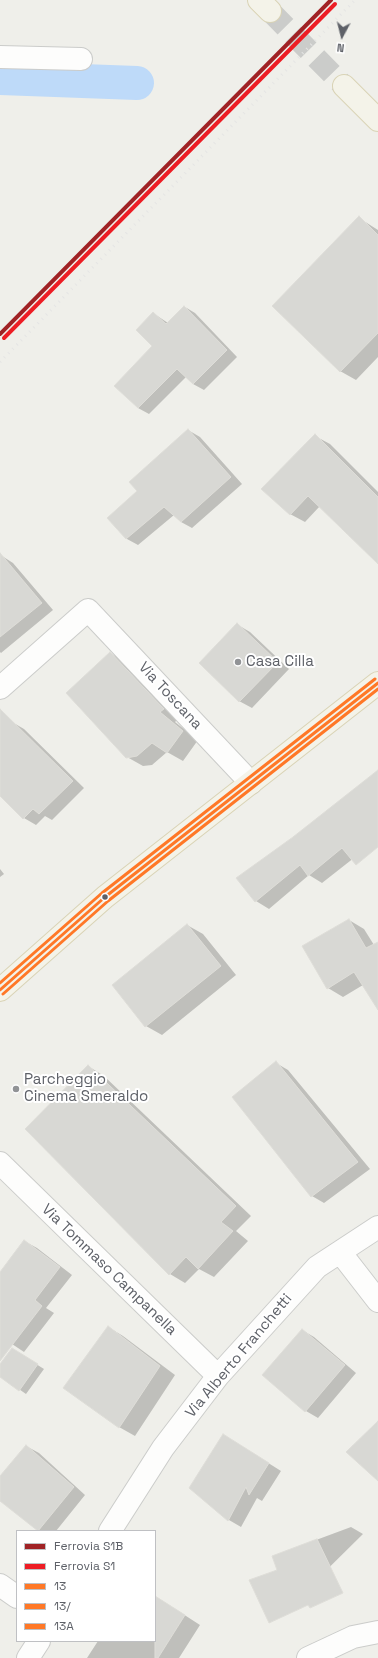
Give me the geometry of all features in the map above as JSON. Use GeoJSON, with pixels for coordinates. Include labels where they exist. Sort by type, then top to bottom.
{"type":"FeatureCollection","features":[{"type":"Feature","properties":{"kind":"main road"},"geometry":{"type":"LineString","coordinates":[[344,86],[378,120]]}},
{"type":"Feature","properties":{"kind":"main road"},"geometry":{"type":"LineString","coordinates":[[0,990],[105,896],[378,683]]}},
{"type":"Feature","properties":{"kind":"street"},"geometry":{"type":"LineString","coordinates":[[0,57],[81,59]]}},
{"type":"Feature","properties":{"kind":"street","name":"Via Toscana"},"geometry":{"type":"LineString","coordinates":[[0,688],[88,610],[251,783]]}},
{"type":"Feature","properties":{"kind":"street","name":"Via Tommaso Campanella"},"geometry":{"type":"LineString","coordinates":[[0,1163],[218,1376]]}},
{"type":"Feature","properties":{"kind":"street","name":"Via Alberto Franchetti"},"geometry":{"type":"LineString","coordinates":[[111,1530],[163,1448],[218,1376],[317,1267],[378,1227]]}},
{"type":"Feature","properties":{"kind":"street"},"geometry":{"type":"LineString","coordinates":[[340,1252],[378,1301]]}},
{"type":"Feature","properties":{"kind":"street"},"geometry":{"type":"LineString","coordinates":[[0,1585],[16,1596]]}},
{"type":"Feature","properties":{"kind":"street"},"geometry":{"type":"LineString","coordinates":[[308,1658],[353,1637],[378,1632]]}},
{"type":"Feature","properties":{"kind":"street"},"geometry":{"type":"LineString","coordinates":[[28,1658],[38,1642]]}},
{"type":"Feature","properties":{"kind":"building"},"geometry":{"type":"Polygon","coordinates":[[[359,216],[378,235],[378,333],[340,372],[272,306],[359,216]]]}},
{"type":"Feature","properties":{"kind":"building"},"geometry":{"type":"Polygon","coordinates":[[[184,306],[227,350],[193,384],[177,369],[138,408],[114,386],[152,346],[136,330],[153,312],[166,324],[184,306]]]}},
{"type":"Feature","properties":{"kind":"building"},"geometry":{"type":"Polygon","coordinates":[[[188,429],[231,477],[181,522],[164,507],[126,539],[107,518],[137,491],[129,482],[188,429]]]}},
{"type":"Feature","properties":{"kind":"building"},"geometry":{"type":"Polygon","coordinates":[[[315,434],[378,497],[378,564],[308,496],[290,515],[261,489],[315,434]]]}},
{"type":"Feature","properties":{"kind":"building"},"geometry":{"type":"Polygon","coordinates":[[[0,553],[42,603],[0,637],[0,553]]]}},
{"type":"Feature","properties":{"kind":"building","name":"Casa Cilla"},"geometry":{"type":"Polygon","coordinates":[[[237,623],[278,662],[239,702],[199,663],[237,623]]]}},
{"type":"Feature","properties":{"kind":"building"},"geometry":{"type":"Polygon","coordinates":[[[110,652],[164,709],[160,712],[183,731],[167,753],[152,743],[137,756],[126,758],[66,693],[110,652]]]}},
{"type":"Feature","properties":{"kind":"building"},"geometry":{"type":"Polygon","coordinates":[[[0,709],[73,781],[39,814],[33,809],[23,819],[0,796],[0,709]]]}},
{"type":"Feature","properties":{"kind":"building"},"geometry":{"type":"Polygon","coordinates":[[[378,770],[378,847],[356,865],[342,848],[308,876],[300,865],[255,902],[236,878],[293,837],[378,770]]]}},
{"type":"Feature","properties":{"kind":"building"},"geometry":{"type":"Polygon","coordinates":[[[349,919],[366,948],[378,942],[378,1010],[354,972],[327,989],[302,946],[349,919]]]}},
{"type":"Feature","properties":{"kind":"building"},"geometry":{"type":"Polygon","coordinates":[[[187,924],[221,966],[145,1027],[112,985],[187,924]]]}},
{"type":"Feature","properties":{"kind":"building"},"geometry":{"type":"Polygon","coordinates":[[[276,1061],[358,1162],[311,1197],[232,1097],[276,1061]]]}},
{"type":"Feature","properties":{"kind":"building"},"geometry":{"type":"Polygon","coordinates":[[[88,1065],[236,1206],[221,1222],[233,1231],[198,1269],[186,1257],[169,1275],[25,1129],[88,1065]]]}},
{"type":"Feature","properties":{"kind":"building"},"geometry":{"type":"Polygon","coordinates":[[[24,1240],[60,1267],[35,1300],[42,1306],[0,1361],[0,1272],[24,1240]]]}},
{"type":"Feature","properties":{"kind":"building"},"geometry":{"type":"Polygon","coordinates":[[[108,1326],[160,1366],[119,1428],[63,1388],[108,1326]]]}},
{"type":"Feature","properties":{"kind":"building"},"geometry":{"type":"Polygon","coordinates":[[[302,1329],[345,1365],[305,1412],[262,1375],[302,1329]]]}},
{"type":"Feature","properties":{"kind":"building"},"geometry":{"type":"Polygon","coordinates":[[[12,1348],[38,1364],[19,1391],[0,1377],[0,1364],[12,1348]]]}},
{"type":"Feature","properties":{"kind":"building"},"geometry":{"type":"Polygon","coordinates":[[[378,1421],[378,1481],[346,1452],[378,1421]]]}},
{"type":"Feature","properties":{"kind":"building"},"geometry":{"type":"Polygon","coordinates":[[[223,1434],[269,1463],[249,1495],[246,1487],[228,1521],[189,1488],[223,1434]]]}},
{"type":"Feature","properties":{"kind":"building"},"geometry":{"type":"Polygon","coordinates":[[[26,1445],[74,1487],[39,1530],[37,1530],[0,1501],[0,1476],[26,1445]]]}},
{"type":"Feature","properties":{"kind":"building"},"geometry":{"type":"Polygon","coordinates":[[[317,1539],[343,1593],[310,1608],[308,1605],[269,1623],[249,1580],[277,1570],[272,1556],[317,1539]]]}},
{"type":"Feature","properties":{"kind":"building"},"geometry":{"type":"Polygon","coordinates":[[[156,1597],[185,1615],[158,1658],[155,1658],[156,1597]]]}},
{"type":"Feature","properties":{"kind":"waterway"},"geometry":{"type":"LineString","coordinates":[[0,78],[137,83]]}},
{"type":"Feature","properties":{"kind":"tunnel"},"geometry":{"type":"LineString","coordinates":[[270,11],[344,86]]}},
{"type":"Feature","properties":{"kind":"railway"},"geometry":{"type":"LineString","coordinates":[[0,362],[355,0]]}},
{"type":"Feature","properties":{"kind":"rail line","name":"S1B"},"geometry":{"type":"LineString","coordinates":[[0,334],[331,0]]}},
{"type":"Feature","properties":{"kind":"rail line","name":"S1"},"geometry":{"type":"LineString","coordinates":[[4,338],[335,4]]}},
{"type":"Feature","properties":{"kind":"transit line","name":"13A"},"geometry":{"type":"LineString","coordinates":[[0,983],[102,893],[375,679]]}},
{"type":"Feature","properties":{"kind":"transit line","name":"13"},"geometry":{"type":"LineString","coordinates":[[0,990],[105,897],[378,683]]}},
{"type":"Feature","properties":{"kind":"transit line","name":"13/"},"geometry":{"type":"LineString","coordinates":[[3,994],[108,901],[378,689]]}},
{"type":"Feature","properties":{"kind":"place","name":"Casa Cilla"},"geometry":{"type":"Point","coordinates":[238,662]}},
{"type":"Feature","properties":{"kind":"place","name":"Parcheggio Cinema Smeraldo"},"geometry":{"type":"Point","coordinates":[16,1089]}}]}
